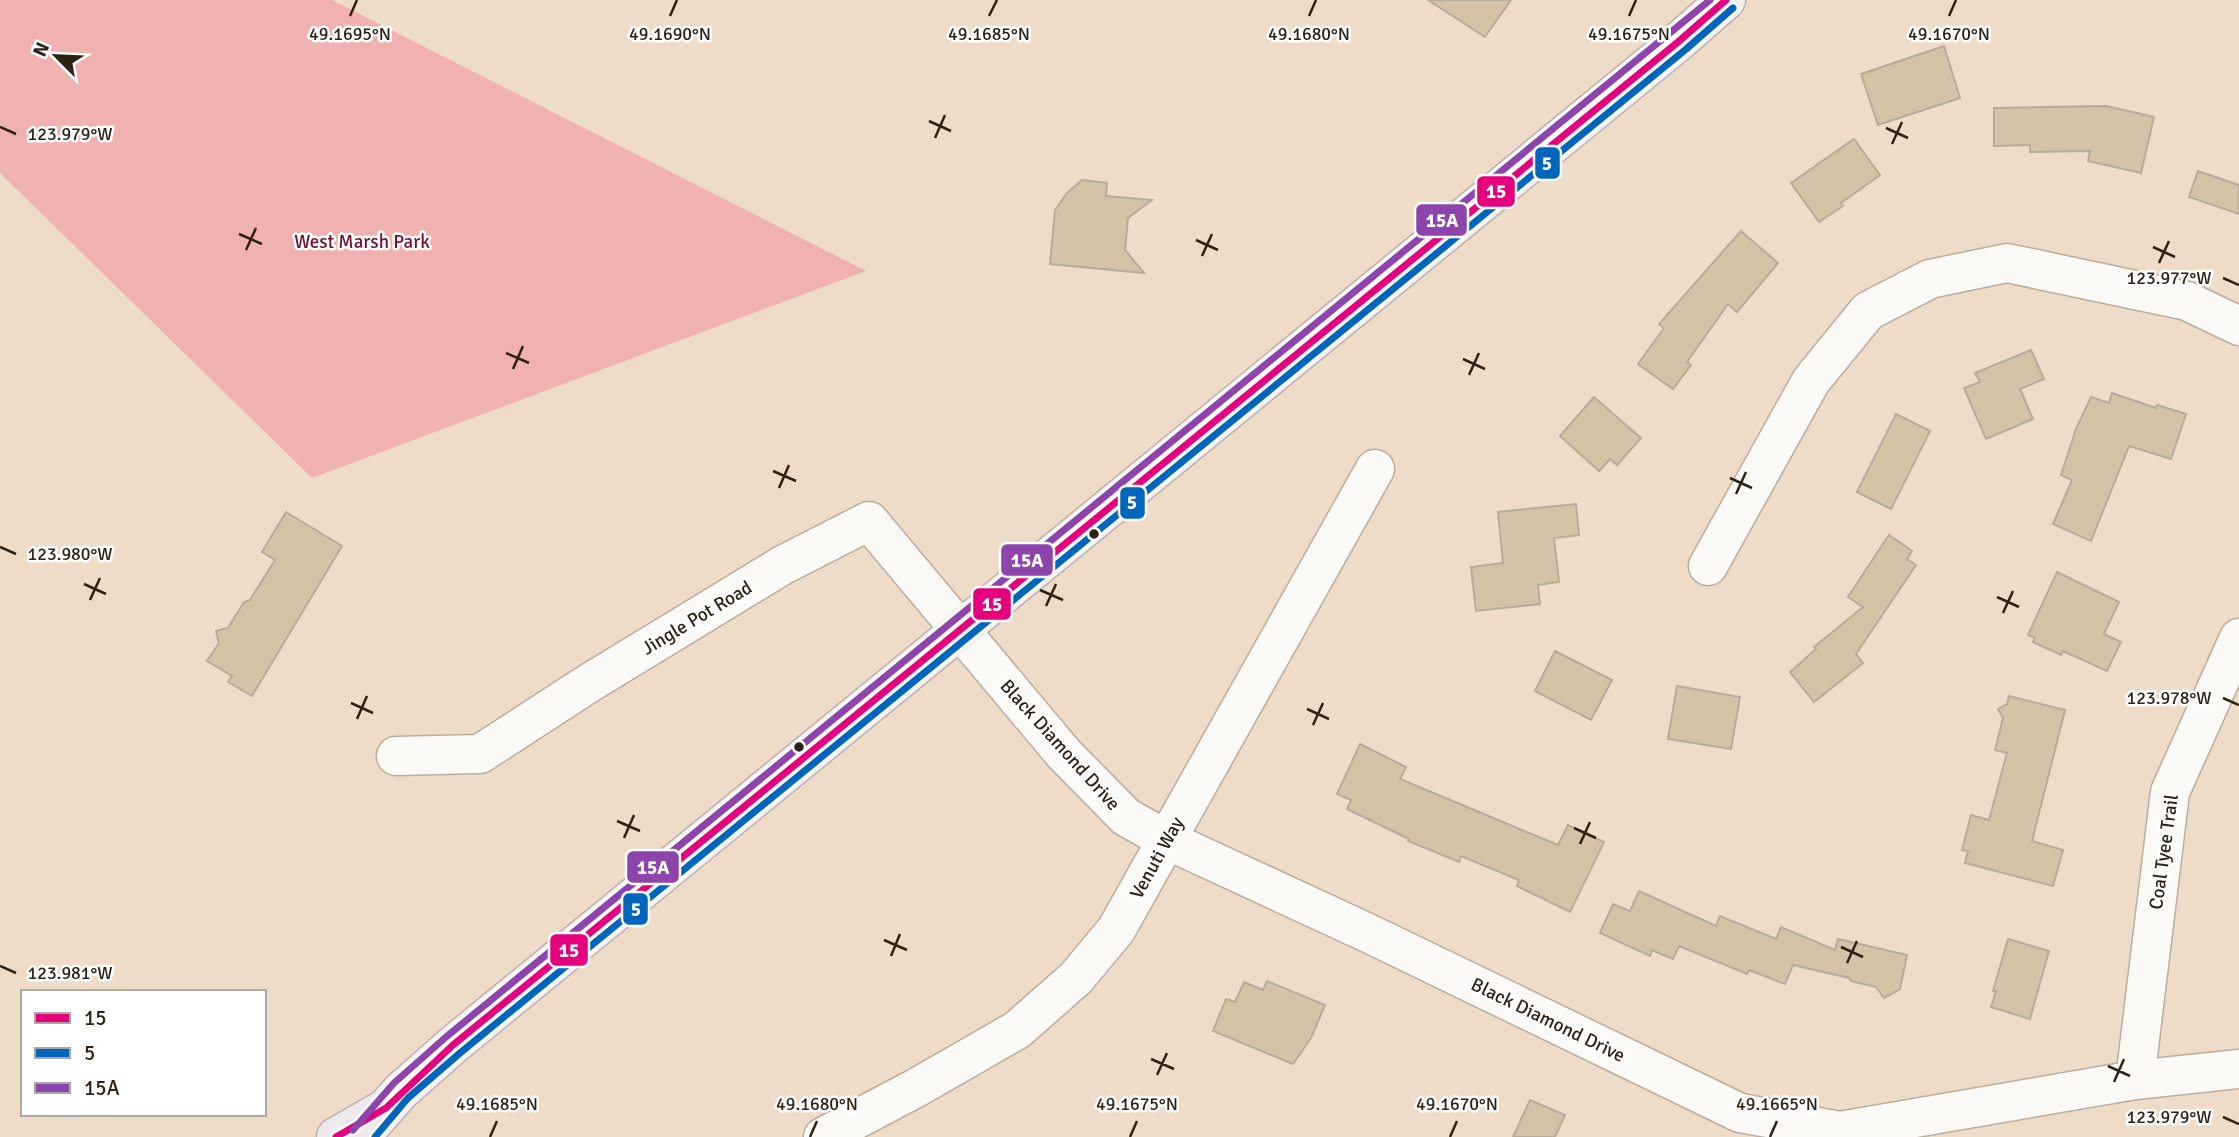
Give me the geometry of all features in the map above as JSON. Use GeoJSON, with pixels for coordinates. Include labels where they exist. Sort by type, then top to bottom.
{"type":"FeatureCollection","features":[{"type":"Feature","properties":{"kind":"highway"},"geometry":{"type":"LineString","coordinates":[[336,1137],[380,1122]]}},
{"type":"Feature","properties":{"kind":"main road"},"geometry":{"type":"LineString","coordinates":[[361,1137],[380,1122],[453,1045],[1726,0]]}},
{"type":"Feature","properties":{"kind":"street"},"geometry":{"type":"LineString","coordinates":[[1708,566],[1811,381],[1868,311],[1930,279],[2007,263],[2187,302],[2239,327]]}},
{"type":"Feature","properties":{"kind":"street","name":"Venuti Way"},"geometry":{"type":"LineString","coordinates":[[823,1137],[1017,1030],[1076,978],[1116,930],[1375,469]]}},
{"type":"Feature","properties":{"kind":"street","name":"Jingle Pot Road"},"geometry":{"type":"LineString","coordinates":[[396,756],[480,754],[586,685],[783,565],[869,521],[960,631]]}},
{"type":"Feature","properties":{"kind":"street","name":"Black Diamond Drive"},"geometry":{"type":"LineString","coordinates":[[960,631],[1064,754],[1126,817],[1167,840],[1370,934],[1740,1113],[1840,1131],[2135,1080],[2239,1069]]}},
{"type":"Feature","properties":{"kind":"street","name":"Coal Tyee Trail"},"geometry":{"type":"LineString","coordinates":[[2135,1080],[2170,792],[2239,638]]}},
{"type":"Feature","properties":{"kind":"green space","name":"West Marsh Park"},"geometry":{"type":"Polygon","coordinates":[[[0,0],[332,0],[866,271],[312,478],[0,173],[0,0]]]}},
{"type":"Feature","properties":{"kind":"building"},"geometry":{"type":"Polygon","coordinates":[[[1428,0],[1511,0],[1485,37],[1428,0]]]}},
{"type":"Feature","properties":{"kind":"building"},"geometry":{"type":"Polygon","coordinates":[[[1944,46],[1960,98],[1878,125],[1861,74],[1944,46]]]}},
{"type":"Feature","properties":{"kind":"building"},"geometry":{"type":"Polygon","coordinates":[[[2106,106],[2154,117],[2141,173],[2088,161],[2090,151],[2030,152],[2030,145],[1994,146],[1994,108],[2106,106]]]}},
{"type":"Feature","properties":{"kind":"building"},"geometry":{"type":"Polygon","coordinates":[[[1854,139],[1880,175],[1819,222],[1791,183],[1854,139]]]}},
{"type":"Feature","properties":{"kind":"building"},"geometry":{"type":"Polygon","coordinates":[[[2198,171],[2239,185],[2239,214],[2189,197],[2198,171]]]}},
{"type":"Feature","properties":{"kind":"building"},"geometry":{"type":"Polygon","coordinates":[[[1082,180],[1107,183],[1106,196],[1152,200],[1128,218],[1125,250],[1144,273],[1050,264],[1055,210],[1067,193],[1082,180]]]}},
{"type":"Feature","properties":{"kind":"building"},"geometry":{"type":"Polygon","coordinates":[[[1741,231],[1778,263],[1737,312],[1728,304],[1687,362],[1691,365],[1673,389],[1638,364],[1664,328],[1659,324],[1741,231]]]}},
{"type":"Feature","properties":{"kind":"building"},"geometry":{"type":"Polygon","coordinates":[[[2031,350],[2044,379],[2020,389],[2033,419],[1986,439],[1964,388],[1980,382],[1975,373],[2031,350]]]}},
{"type":"Feature","properties":{"kind":"building"},"geometry":{"type":"Polygon","coordinates":[[[2112,393],[2156,408],[2157,405],[2186,414],[2171,459],[2129,446],[2091,541],[2053,524],[2072,480],[2061,475],[2076,429],[2091,397],[2109,403],[2112,393]]]}},
{"type":"Feature","properties":{"kind":"building"},"geometry":{"type":"Polygon","coordinates":[[[1594,397],[1641,438],[1617,465],[1610,459],[1599,471],[1560,436],[1594,397]]]}},
{"type":"Feature","properties":{"kind":"building"},"geometry":{"type":"Polygon","coordinates":[[[1896,414],[1930,431],[1891,509],[1857,492],[1896,414]]]}},
{"type":"Feature","properties":{"kind":"building"},"geometry":{"type":"Polygon","coordinates":[[[1576,504],[1579,535],[1554,538],[1559,582],[1538,585],[1540,604],[1476,611],[1471,567],[1503,563],[1498,512],[1576,504]]]}},
{"type":"Feature","properties":{"kind":"building"},"geometry":{"type":"Polygon","coordinates":[[[286,512],[342,546],[252,696],[228,682],[232,676],[207,661],[219,643],[216,631],[228,628],[244,602],[250,600],[275,560],[262,552],[286,512]]]}},
{"type":"Feature","properties":{"kind":"building"},"geometry":{"type":"Polygon","coordinates":[[[1889,535],[1912,551],[1907,559],[1916,565],[1856,654],[1863,663],[1814,702],[1790,672],[1816,649],[1814,647],[1863,607],[1848,597],[1889,535]]]}},
{"type":"Feature","properties":{"kind":"building"},"geometry":{"type":"Polygon","coordinates":[[[2057,572],[2119,602],[2104,634],[2121,642],[2107,671],[2063,651],[2061,655],[2033,642],[2035,638],[2028,635],[2057,572]]]}},
{"type":"Feature","properties":{"kind":"building"},"geometry":{"type":"Polygon","coordinates":[[[1555,651],[1612,680],[1591,720],[1535,691],[1555,651]]]}},
{"type":"Feature","properties":{"kind":"building"},"geometry":{"type":"Polygon","coordinates":[[[1677,686],[1740,697],[1731,749],[1668,739],[1677,686]]]}},
{"type":"Feature","properties":{"kind":"building"},"geometry":{"type":"Polygon","coordinates":[[[2009,696],[2065,710],[2032,841],[2063,850],[2053,886],[1965,863],[1968,851],[1962,850],[1971,815],[1989,820],[2007,753],[1995,750],[2003,718],[1998,709],[2007,704],[2009,696]]]}},
{"type":"Feature","properties":{"kind":"building"},"geometry":{"type":"Polygon","coordinates":[[[1360,744],[1406,767],[1400,779],[1558,845],[1568,825],[1604,842],[1570,912],[1517,886],[1519,880],[1461,856],[1459,862],[1408,841],[1409,839],[1347,809],[1351,800],[1337,794],[1360,744]]]}},
{"type":"Feature","properties":{"kind":"building"},"geometry":{"type":"Polygon","coordinates":[[[1639,891],[1716,926],[1720,916],[1776,939],[1781,927],[1835,950],[1838,939],[1907,955],[1900,989],[1884,998],[1876,987],[1793,965],[1785,984],[1749,970],[1747,974],[1679,946],[1673,959],[1652,950],[1650,956],[1600,933],[1613,904],[1630,911],[1639,891]]]}},
{"type":"Feature","properties":{"kind":"building"},"geometry":{"type":"Polygon","coordinates":[[[2008,939],[2049,951],[2030,1019],[1991,1007],[2008,939]]]}},
{"type":"Feature","properties":{"kind":"building"},"geometry":{"type":"Polygon","coordinates":[[[1267,981],[1325,1005],[1311,1038],[1293,1064],[1213,1031],[1226,999],[1235,1002],[1244,982],[1263,990],[1267,981]]]}},
{"type":"Feature","properties":{"kind":"building"},"geometry":{"type":"Polygon","coordinates":[[[1530,1100],[1565,1115],[1555,1137],[1513,1137],[1530,1100]]]}},
{"type":"Feature","properties":{"kind":"transit line","name":"15A"},"geometry":{"type":"LineString","coordinates":[[353,1130],[394,1083],[446,1037],[1710,0]]}},
{"type":"Feature","properties":{"kind":"transit line","name":"15"},"geometry":{"type":"LineString","coordinates":[[336,1137],[386,1108],[453,1045],[1726,0]]}},
{"type":"Feature","properties":{"kind":"transit line","name":"5"},"geometry":{"type":"LineString","coordinates":[[375,1137],[408,1098],[460,1053],[1733,8]]}}]}
